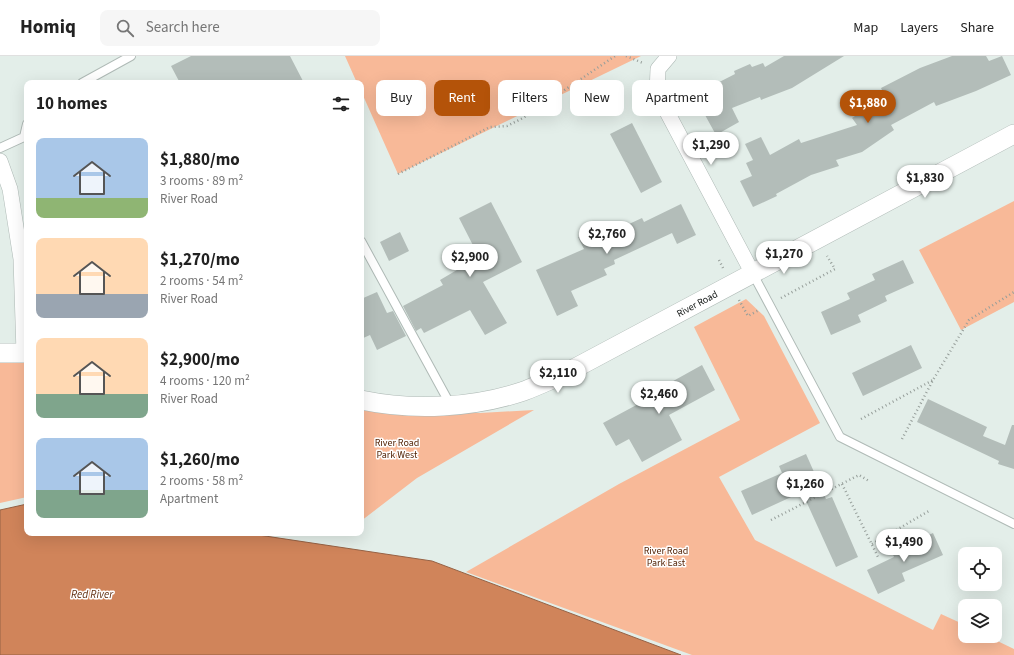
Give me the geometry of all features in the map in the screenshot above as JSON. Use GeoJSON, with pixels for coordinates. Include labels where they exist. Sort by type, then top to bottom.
{"type":"FeatureCollection","features":[{"type":"Feature","properties":{"kind":"street"},"geometry":{"type":"LineString","coordinates":[[669,56],[658,69],[657,93],[753,274]]}},
{"type":"Feature","properties":{"kind":"street","name":"River Road"},"geometry":{"type":"LineString","coordinates":[[364,401],[385,405],[450,404],[479,402],[524,391],[564,374],[1014,134]]}},
{"type":"Feature","properties":{"kind":"street"},"geometry":{"type":"LineString","coordinates":[[0,161],[10,189],[21,259],[24,315]]}},
{"type":"Feature","properties":{"kind":"street"},"geometry":{"type":"LineString","coordinates":[[0,353],[24,353]]}},
{"type":"Feature","properties":{"kind":"lane"},"geometry":{"type":"LineString","coordinates":[[87,80],[131,56]]}},
{"type":"Feature","properties":{"kind":"lane"},"geometry":{"type":"LineString","coordinates":[[0,148],[24,138]]}},
{"type":"Feature","properties":{"kind":"lane"},"geometry":{"type":"LineString","coordinates":[[364,246],[450,404]]}},
{"type":"Feature","properties":{"kind":"lane"},"geometry":{"type":"LineString","coordinates":[[753,274],[840,437],[1014,524]]}},
{"type":"Feature","properties":{"kind":"path"},"geometry":{"type":"LineString","coordinates":[[398,174],[490,127],[507,126],[523,118],[614,56]]}},
{"type":"Feature","properties":{"kind":"path"},"geometry":{"type":"LineString","coordinates":[[739,300],[748,316],[835,270],[827,256]]}},
{"type":"Feature","properties":{"kind":"path"},"geometry":{"type":"LineString","coordinates":[[902,439],[933,380],[969,320],[1014,292]]}},
{"type":"Feature","properties":{"kind":"path"},"geometry":{"type":"LineString","coordinates":[[861,419],[933,380]]}},
{"type":"Feature","properties":{"kind":"path"},"geometry":{"type":"LineString","coordinates":[[771,520],[859,475],[869,481]]}},
{"type":"Feature","properties":{"kind":"path"},"geometry":{"type":"LineString","coordinates":[[842,484],[879,558]]}},
{"type":"Feature","properties":{"kind":"path"},"geometry":{"type":"LineString","coordinates":[[872,544],[929,511]]}},
{"type":"Feature","properties":{"kind":"green space"},"geometry":{"type":"Polygon","coordinates":[[[345,56],[641,56],[592,80],[570,80],[570,90],[562,94],[562,80],[498,80],[498,116],[517,116],[398,174],[364,98],[364,80],[356,80],[345,56]]]}},
{"type":"Feature","properties":{"kind":"green space"},"geometry":{"type":"Polygon","coordinates":[[[1014,201],[1014,302],[961,330],[919,250],[1014,201]]]}},
{"type":"Feature","properties":{"kind":"green space","name":"River Road Park East"},"geometry":{"type":"Polygon","coordinates":[[[746,299],[764,316],[820,423],[719,477],[755,540],[933,630],[941,614],[958,622],[958,643],[1002,643],[1014,649],[1014,655],[692,655],[466,572],[619,484],[740,420],[694,327],[746,299]]]}},
{"type":"Feature","properties":{"kind":"green space"},"geometry":{"type":"Polygon","coordinates":[[[0,361],[24,361],[24,498],[0,503],[0,361]]]}},
{"type":"Feature","properties":{"kind":"green space","name":"River Road Park West"},"geometry":{"type":"Polygon","coordinates":[[[364,410],[380,413],[480,413],[534,410],[417,478],[364,519],[364,410]]]}},
{"type":"Feature","properties":{"kind":"water","name":"Red River"},"geometry":{"type":"Polygon","coordinates":[[[24,505],[24,536],[265,536],[432,561],[681,655],[0,655],[0,510],[24,505]]]}},
{"type":"Feature","properties":{"kind":"building"},"geometry":{"type":"Polygon","coordinates":[[[191,56],[290,56],[302,80],[178,80],[171,66],[191,56]]]}},
{"type":"Feature","properties":{"kind":"building"},"geometry":{"type":"Polygon","coordinates":[[[784,56],[844,56],[792,88],[761,100],[760,97],[732,108],[739,122],[716,135],[706,116],[723,116],[723,80],[735,74],[734,71],[750,64],[752,67],[763,63],[765,67],[784,56]]]}},
{"type":"Feature","properties":{"kind":"building"},"geometry":{"type":"Polygon","coordinates":[[[952,56],[986,56],[989,61],[1002,56],[1011,75],[976,91],[936,106],[934,102],[891,125],[894,130],[862,152],[836,160],[839,166],[811,175],[776,194],[777,196],[753,207],[740,181],[752,176],[746,163],[753,160],[745,144],[761,137],[770,155],[799,139],[801,143],[857,125],[852,118],[885,96],[881,88],[920,68],[952,56]]]}},
{"type":"Feature","properties":{"kind":"building"},"geometry":{"type":"Polygon","coordinates":[[[632,123],[662,182],[641,193],[610,134],[632,123]]]}},
{"type":"Feature","properties":{"kind":"building"},"geometry":{"type":"Polygon","coordinates":[[[491,202],[522,262],[483,282],[507,323],[485,335],[470,310],[424,333],[421,328],[416,331],[403,306],[443,285],[440,280],[479,257],[459,218],[491,202]]]}},
{"type":"Feature","properties":{"kind":"building"},"geometry":{"type":"Polygon","coordinates":[[[681,204],[696,235],[677,244],[672,233],[614,260],[615,264],[604,269],[607,275],[571,291],[578,306],[557,316],[536,270],[584,249],[578,237],[599,228],[603,236],[642,218],[644,222],[681,204]]]}},
{"type":"Feature","properties":{"kind":"building"},"geometry":{"type":"Polygon","coordinates":[[[400,232],[409,251],[389,261],[380,242],[400,232]]]}},
{"type":"Feature","properties":{"kind":"building"},"geometry":{"type":"Polygon","coordinates":[[[903,260],[914,283],[885,296],[887,301],[858,315],[861,322],[831,335],[821,312],[850,299],[847,293],[875,280],[872,274],[903,260]]]}},
{"type":"Feature","properties":{"kind":"building"},"geometry":{"type":"Polygon","coordinates":[[[377,292],[387,313],[393,311],[406,336],[377,350],[370,335],[364,338],[364,298],[377,292]]]}},
{"type":"Feature","properties":{"kind":"building"},"geometry":{"type":"Polygon","coordinates":[[[911,345],[922,368],[863,396],[852,373],[911,345]]]}},
{"type":"Feature","properties":{"kind":"building"},"geometry":{"type":"Polygon","coordinates":[[[702,365],[715,390],[669,415],[682,440],[642,462],[629,439],[616,446],[603,423],[668,388],[666,385],[702,365]]]}},
{"type":"Feature","properties":{"kind":"building"},"geometry":{"type":"Polygon","coordinates":[[[928,399],[987,427],[983,436],[1005,445],[1012,425],[1014,425],[1014,469],[998,464],[999,461],[917,422],[928,399]]]}},
{"type":"Feature","properties":{"kind":"building"},"geometry":{"type":"Polygon","coordinates":[[[806,454],[826,499],[832,497],[858,557],[836,567],[802,492],[752,515],[741,491],[782,473],[779,466],[806,454]]]}},
{"type":"Feature","properties":{"kind":"building"},"geometry":{"type":"Polygon","coordinates":[[[933,533],[943,555],[902,573],[905,581],[878,594],[867,570],[894,557],[892,552],[933,533]]]}}]}
